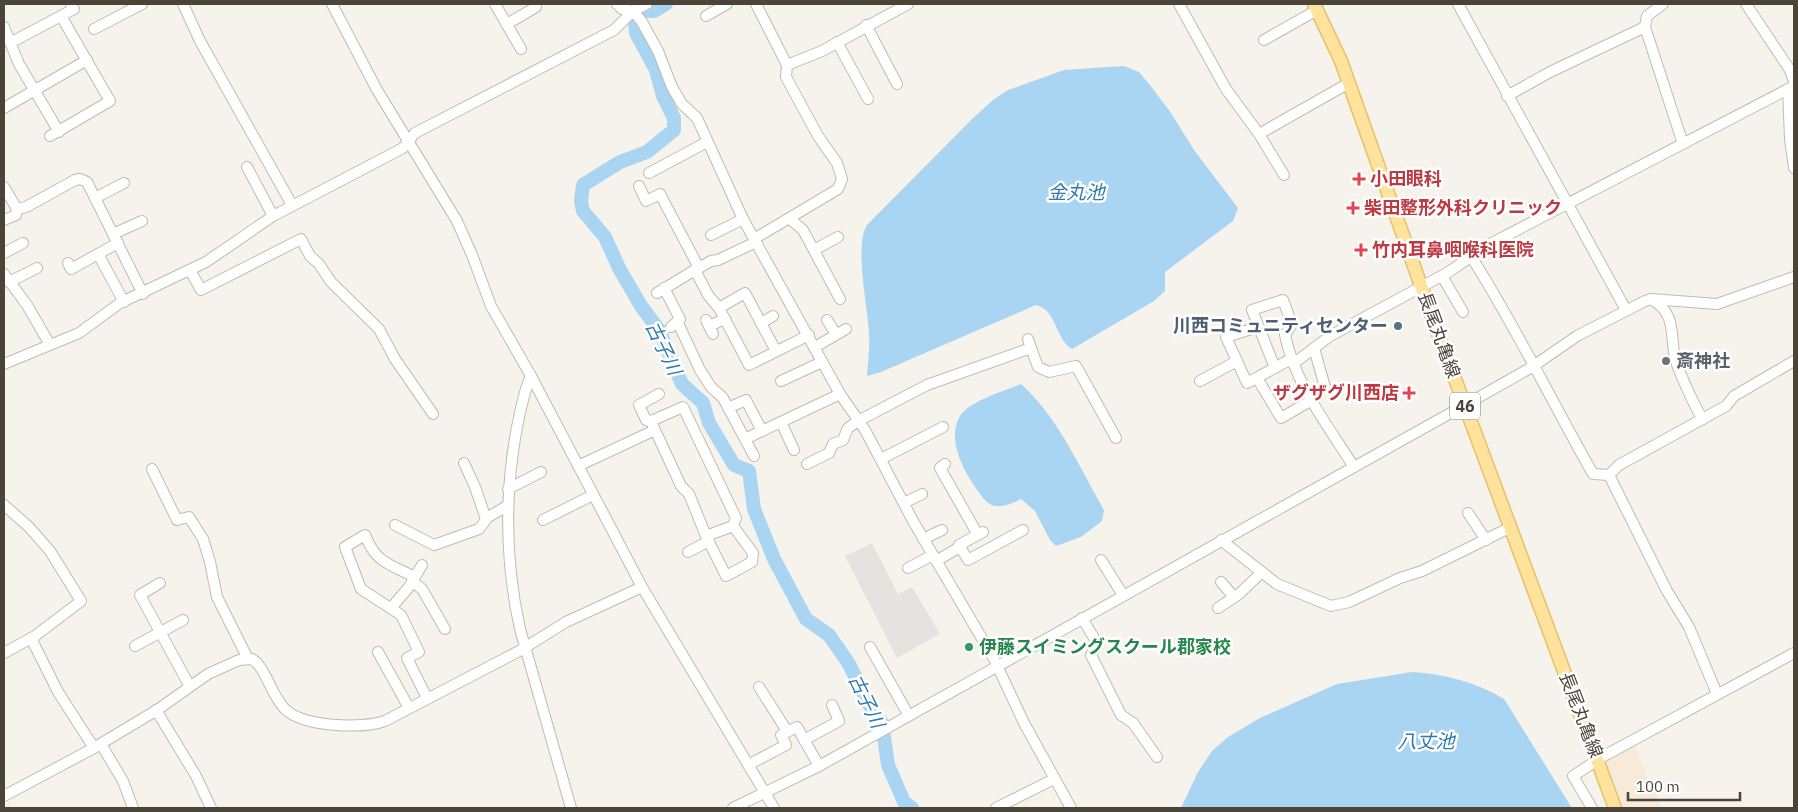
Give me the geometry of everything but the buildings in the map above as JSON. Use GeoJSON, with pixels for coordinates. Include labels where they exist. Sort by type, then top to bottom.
{"type":"FeatureCollection","features":[{"type":"Feature","properties":{"kind":"main road","name":"長尾丸亀線"},"geometry":{"type":"LineString","coordinates":[[1316,7],[1349,83],[1421,288],[1615,808]]}},
{"type":"Feature","properties":{"kind":"street"},"geometry":{"type":"LineString","coordinates":[[10,43],[74,9],[71,4]]}},
{"type":"Feature","properties":{"kind":"street"},"geometry":{"type":"LineString","coordinates":[[94,30],[142,4]]}},
{"type":"Feature","properties":{"kind":"street"},"geometry":{"type":"LineString","coordinates":[[183,4],[205,49],[292,205]]}},
{"type":"Feature","properties":{"kind":"street"},"geometry":{"type":"LineString","coordinates":[[332,4],[377,90],[457,221],[472,254],[490,306],[531,376],[642,587],[774,808]]}},
{"type":"Feature","properties":{"kind":"street"},"geometry":{"type":"LineString","coordinates":[[495,4],[521,49]]}},
{"type":"Feature","properties":{"kind":"street"},"geometry":{"type":"LineString","coordinates":[[617,4],[622,9],[634,12],[642,22],[658,51],[672,87],[682,104],[697,118],[743,219],[840,394],[881,459],[934,558],[996,666],[1071,808]]}},
{"type":"Feature","properties":{"kind":"street"},"geometry":{"type":"LineString","coordinates":[[4,364],[78,333],[124,302],[226,250],[273,216],[292,205],[402,148],[415,133],[614,30],[634,12],[647,4]]}},
{"type":"Feature","properties":{"kind":"street"},"geometry":{"type":"LineString","coordinates":[[706,16],[727,4]]}},
{"type":"Feature","properties":{"kind":"street"},"geometry":{"type":"LineString","coordinates":[[754,456],[728,408],[700,370],[674,325],[680,319],[661,290],[710,261],[718,260],[755,240],[838,189],[842,179],[837,163],[818,136],[786,76],[787,64],[756,4]]}},
{"type":"Feature","properties":{"kind":"street"},"geometry":{"type":"LineString","coordinates":[[787,64],[822,51],[866,25],[908,4]]}},
{"type":"Feature","properties":{"kind":"street"},"geometry":{"type":"LineString","coordinates":[[1179,4],[1226,89],[1259,134],[1284,174]]}},
{"type":"Feature","properties":{"kind":"street"},"geometry":{"type":"LineString","coordinates":[[1458,4],[1626,310]]}},
{"type":"Feature","properties":{"kind":"street"},"geometry":{"type":"LineString","coordinates":[[1663,4],[1647,16],[1645,27],[1683,144]]}},
{"type":"Feature","properties":{"kind":"street"},"geometry":{"type":"LineString","coordinates":[[1746,4],[1790,70],[1792,86],[1790,139],[1794,168]]}},
{"type":"Feature","properties":{"kind":"street"},"geometry":{"type":"LineString","coordinates":[[507,24],[536,7]]}},
{"type":"Feature","properties":{"kind":"street"},"geometry":{"type":"LineString","coordinates":[[1264,40],[1316,7]]}},
{"type":"Feature","properties":{"kind":"street"},"geometry":{"type":"LineString","coordinates":[[4,27],[55,134],[110,101],[62,16]]}},
{"type":"Feature","properties":{"kind":"street"},"geometry":{"type":"LineString","coordinates":[[866,25],[898,84]]}},
{"type":"Feature","properties":{"kind":"street"},"geometry":{"type":"LineString","coordinates":[[1507,96],[1550,72],[1645,27]]}},
{"type":"Feature","properties":{"kind":"street"},"geometry":{"type":"LineString","coordinates":[[837,42],[868,99]]}},
{"type":"Feature","properties":{"kind":"street"},"geometry":{"type":"LineString","coordinates":[[4,108],[86,60]]}},
{"type":"Feature","properties":{"kind":"street"},"geometry":{"type":"LineString","coordinates":[[1259,134],[1349,83]]}},
{"type":"Feature","properties":{"kind":"street"},"geometry":{"type":"LineString","coordinates":[[1258,327],[1226,338],[1247,384],[1275,368],[1292,361],[1330,336],[1442,276],[1472,258],[1490,244],[1792,86]]}},
{"type":"Feature","properties":{"kind":"street"},"geometry":{"type":"LineString","coordinates":[[649,173],[707,142]]}},
{"type":"Feature","properties":{"kind":"street"},"geometry":{"type":"LineString","coordinates":[[247,167],[273,216]]}},
{"type":"Feature","properties":{"kind":"street"},"geometry":{"type":"LineString","coordinates":[[17,209],[26,207],[80,179],[87,182],[142,294]]}},
{"type":"Feature","properties":{"kind":"street"},"geometry":{"type":"LineString","coordinates":[[95,198],[124,183]]}},
{"type":"Feature","properties":{"kind":"street"},"geometry":{"type":"LineString","coordinates":[[639,186],[646,201],[660,194],[694,270],[708,295],[719,308],[749,365],[809,335]]}},
{"type":"Feature","properties":{"kind":"street"},"geometry":{"type":"LineString","coordinates":[[4,187],[17,209],[16,215],[4,220]]}},
{"type":"Feature","properties":{"kind":"street"},"geometry":{"type":"LineString","coordinates":[[789,218],[803,230],[840,299]]}},
{"type":"Feature","properties":{"kind":"street"},"geometry":{"type":"LineString","coordinates":[[711,234],[743,219]]}},
{"type":"Feature","properties":{"kind":"street"},"geometry":{"type":"LineString","coordinates":[[68,262],[72,269],[98,254],[142,221]]}},
{"type":"Feature","properties":{"kind":"street"},"geometry":{"type":"LineString","coordinates":[[814,250],[838,237]]}},
{"type":"Feature","properties":{"kind":"street"},"geometry":{"type":"LineString","coordinates":[[190,270],[201,290],[301,239],[310,256],[319,264],[331,282],[379,329],[395,359],[433,414]]}},
{"type":"Feature","properties":{"kind":"street"},"geometry":{"type":"LineString","coordinates":[[4,253],[23,242]]}},
{"type":"Feature","properties":{"kind":"street"},"geometry":{"type":"LineString","coordinates":[[98,254],[124,302]]}},
{"type":"Feature","properties":{"kind":"street"},"geometry":{"type":"LineString","coordinates":[[1472,258],[1507,315],[1532,366],[1593,474],[1608,474],[1625,461],[1726,406],[1734,396],[1794,361]]}},
{"type":"Feature","properties":{"kind":"street"},"geometry":{"type":"LineString","coordinates":[[36,268],[6,278],[27,305],[50,345]]}},
{"type":"Feature","properties":{"kind":"street"},"geometry":{"type":"LineString","coordinates":[[694,270],[700,292]]}},
{"type":"Feature","properties":{"kind":"street"},"geometry":{"type":"LineString","coordinates":[[1442,276],[1463,312]]}},
{"type":"Feature","properties":{"kind":"street"},"geometry":{"type":"LineString","coordinates":[[733,808],[819,766],[909,716],[1465,405],[1532,366],[1577,336],[1626,310],[1651,299],[1717,304],[1794,277]]}},
{"type":"Feature","properties":{"kind":"street"},"geometry":{"type":"LineString","coordinates":[[719,308],[745,293],[776,351]]}},
{"type":"Feature","properties":{"kind":"street"},"geometry":{"type":"LineString","coordinates":[[1651,299],[1663,308],[1674,329],[1676,361],[1703,419]]}},
{"type":"Feature","properties":{"kind":"street"},"geometry":{"type":"LineString","coordinates":[[1275,368],[1252,310],[1283,300],[1292,324],[1285,336],[1292,361],[1312,400],[1354,467]]}},
{"type":"Feature","properties":{"kind":"street"},"geometry":{"type":"LineString","coordinates":[[761,323],[773,316]]}},
{"type":"Feature","properties":{"kind":"street"},"geometry":{"type":"LineString","coordinates":[[709,326],[725,319]]}},
{"type":"Feature","properties":{"kind":"street"},"geometry":{"type":"LineString","coordinates":[[827,320],[836,334]]}},
{"type":"Feature","properties":{"kind":"street"},"geometry":{"type":"LineString","coordinates":[[815,347],[846,329]]}},
{"type":"Feature","properties":{"kind":"street"},"geometry":{"type":"LineString","coordinates":[[807,464],[829,453],[833,444],[843,440],[848,428],[858,421],[927,385],[1030,344],[1038,367],[1049,372],[1076,366],[1116,438]]}},
{"type":"Feature","properties":{"kind":"street"},"geometry":{"type":"LineString","coordinates":[[1314,348],[1325,387],[1320,390]]}},
{"type":"Feature","properties":{"kind":"street"},"geometry":{"type":"LineString","coordinates":[[1200,381],[1237,361]]}},
{"type":"Feature","properties":{"kind":"street"},"geometry":{"type":"LineString","coordinates":[[782,382],[822,362]]}},
{"type":"Feature","properties":{"kind":"street"},"geometry":{"type":"LineString","coordinates":[[531,376],[524,392],[512,449],[507,506],[507,535],[513,595],[525,647],[571,808]]}},
{"type":"Feature","properties":{"kind":"street"},"geometry":{"type":"LineString","coordinates":[[1257,378],[1281,418],[1312,400]]}},
{"type":"Feature","properties":{"kind":"street"},"geometry":{"type":"LineString","coordinates":[[659,394],[639,405],[646,420],[653,426],[681,486],[689,494],[707,538],[726,576],[752,562],[753,553],[733,526]]}},
{"type":"Feature","properties":{"kind":"street"},"geometry":{"type":"LineString","coordinates":[[745,439],[840,394]]}},
{"type":"Feature","properties":{"kind":"street"},"geometry":{"type":"LineString","coordinates":[[728,408],[746,400],[762,431]]}},
{"type":"Feature","properties":{"kind":"street"},"geometry":{"type":"LineString","coordinates":[[578,466],[653,426],[683,407],[736,518],[733,526],[707,538],[688,552]]}},
{"type":"Feature","properties":{"kind":"street"},"geometry":{"type":"LineString","coordinates":[[781,422],[794,450]]}},
{"type":"Feature","properties":{"kind":"street"},"geometry":{"type":"LineString","coordinates":[[881,459],[942,427]]}},
{"type":"Feature","properties":{"kind":"street"},"geometry":{"type":"LineString","coordinates":[[464,463],[475,486],[486,520]]}},
{"type":"Feature","properties":{"kind":"street"},"geometry":{"type":"LineString","coordinates":[[908,568],[960,547],[959,544],[980,533],[940,468],[945,464]]}},
{"type":"Feature","properties":{"kind":"street"},"geometry":{"type":"LineString","coordinates":[[152,469],[177,520],[189,517],[203,538],[217,597],[248,659]]}},
{"type":"Feature","properties":{"kind":"street"},"geometry":{"type":"LineString","coordinates":[[508,489],[541,472]]}},
{"type":"Feature","properties":{"kind":"street"},"geometry":{"type":"LineString","coordinates":[[1608,474],[1667,591],[1689,627],[1717,694]]}},
{"type":"Feature","properties":{"kind":"street"},"geometry":{"type":"LineString","coordinates":[[904,503],[922,494]]}},
{"type":"Feature","properties":{"kind":"street"},"geometry":{"type":"LineString","coordinates":[[543,520],[593,495]]}},
{"type":"Feature","properties":{"kind":"street"},"geometry":{"type":"LineString","coordinates":[[4,505],[29,527],[50,550],[81,601],[31,638],[4,653]]}},
{"type":"Feature","properties":{"kind":"street"},"geometry":{"type":"LineString","coordinates":[[395,525],[434,545],[479,529],[486,520],[507,506]]}},
{"type":"Feature","properties":{"kind":"street"},"geometry":{"type":"LineString","coordinates":[[1468,513],[1486,540]]}},
{"type":"Feature","properties":{"kind":"street"},"geometry":{"type":"LineString","coordinates":[[1222,540],[1276,584],[1325,604],[1338,606],[1422,571],[1511,527]]}},
{"type":"Feature","properties":{"kind":"street"},"geometry":{"type":"LineString","coordinates":[[924,539],[942,530]]}},
{"type":"Feature","properties":{"kind":"street"},"geometry":{"type":"LineString","coordinates":[[960,547],[968,560],[1023,530]]}},
{"type":"Feature","properties":{"kind":"street"},"geometry":{"type":"LineString","coordinates":[[427,698],[408,658],[419,652],[401,614],[360,588],[345,547],[365,535],[372,552],[413,579],[422,589],[445,629]]}},
{"type":"Feature","properties":{"kind":"street"},"geometry":{"type":"LineString","coordinates":[[1101,560],[1123,595]]}},
{"type":"Feature","properties":{"kind":"street"},"geometry":{"type":"LineString","coordinates":[[391,608],[422,565]]}},
{"type":"Feature","properties":{"kind":"street"},"geometry":{"type":"LineString","coordinates":[[1218,608],[1234,597],[1262,572]]}},
{"type":"Feature","properties":{"kind":"street"},"geometry":{"type":"LineString","coordinates":[[1221,582],[1234,597]]}},
{"type":"Feature","properties":{"kind":"street"},"geometry":{"type":"LineString","coordinates":[[160,584],[140,595],[189,686]]}},
{"type":"Feature","properties":{"kind":"street"},"geometry":{"type":"LineString","coordinates":[[4,796],[97,746],[156,710],[189,686],[224,666],[252,659],[259,665],[281,704],[296,717],[357,726],[385,720],[525,647],[566,622],[642,587]]}},
{"type":"Feature","properties":{"kind":"street"},"geometry":{"type":"LineString","coordinates":[[1082,618],[1097,643],[1091,655],[1121,715],[1133,723],[1157,757]]}},
{"type":"Feature","properties":{"kind":"street"},"geometry":{"type":"LineString","coordinates":[[135,646],[183,620]]}},
{"type":"Feature","properties":{"kind":"street"},"geometry":{"type":"LineString","coordinates":[[31,638],[58,692],[123,780],[133,808]]}},
{"type":"Feature","properties":{"kind":"street"},"geometry":{"type":"LineString","coordinates":[[870,647],[909,716]]}},
{"type":"Feature","properties":{"kind":"street"},"geometry":{"type":"LineString","coordinates":[[378,652],[409,708]]}},
{"type":"Feature","properties":{"kind":"street"},"geometry":{"type":"LineString","coordinates":[[1592,808],[1574,776],[1598,760],[1794,653]]}},
{"type":"Feature","properties":{"kind":"street"},"geometry":{"type":"LineString","coordinates":[[759,687],[787,731]]}},
{"type":"Feature","properties":{"kind":"street"},"geometry":{"type":"LineString","coordinates":[[804,740],[839,721],[832,706]]}},
{"type":"Feature","properties":{"kind":"street"},"geometry":{"type":"LineString","coordinates":[[156,710],[196,776],[211,808]]}},
{"type":"Feature","properties":{"kind":"street"},"geometry":{"type":"LineString","coordinates":[[748,765],[786,745],[781,734],[797,726],[819,766]]}},
{"type":"Feature","properties":{"kind":"street"},"geometry":{"type":"LineString","coordinates":[[996,808],[1054,779]]}},
{"type":"Feature","properties":{"kind":"shaded area"},"geometry":{"type":"Polygon","coordinates":[[[872,543],[898,594],[912,587],[940,634],[897,658],[845,556],[872,543]]]}},
{"type":"Feature","properties":{"kind":"shaded area"},"geometry":{"type":"Polygon","coordinates":[[[1634,742],[1647,778],[1663,808],[1619,808],[1602,760],[1634,742]]]}},
{"type":"Feature","properties":{"kind":"water","name":"金丸池"},"geometry":{"type":"Polygon","coordinates":[[[1124,66],[1139,72],[1150,85],[1171,113],[1194,150],[1238,208],[1233,221],[1165,272],[1165,291],[1154,301],[1072,349],[1062,339],[1048,313],[1036,305],[881,372],[867,376],[869,333],[862,247],[863,234],[867,225],[972,119],[993,100],[1008,90],[1064,70],[1124,66]]]}},
{"type":"Feature","properties":{"kind":"water"},"geometry":{"type":"Polygon","coordinates":[[[1021,384],[1034,397],[1057,427],[1104,510],[1102,521],[1081,537],[1056,546],[1050,540],[1035,511],[1021,499],[998,506],[992,505],[985,500],[967,475],[958,455],[955,435],[956,425],[960,416],[979,401],[1021,384]]]}},
{"type":"Feature","properties":{"kind":"water","name":"八丈池"},"geometry":{"type":"Polygon","coordinates":[[[1412,672],[1460,680],[1504,699],[1572,808],[1181,808],[1198,772],[1212,751],[1228,737],[1260,718],[1337,684],[1412,672]]]}},
{"type":"Feature","properties":{"kind":"waterway","name":"古子川"},"geometry":{"type":"LineString","coordinates":[[666,4],[654,11],[642,11],[635,20],[636,33],[656,70],[663,96],[674,118],[674,130],[647,152],[620,162],[583,185],[581,201],[583,211],[605,237],[619,268],[641,306],[659,330],[682,384],[703,403],[709,423],[734,465],[749,471],[754,509],[774,559],[806,619],[829,635],[849,664],[872,710],[882,723],[888,765],[904,802],[912,808]]}},
{"type":"Feature","properties":{"kind":"place","name":"小田眼科"},"geometry":{"type":"Point","coordinates":[1359,179]}},
{"type":"Feature","properties":{"kind":"place","name":"柴田整形外科クリニック"},"geometry":{"type":"Point","coordinates":[1353,208]}},
{"type":"Feature","properties":{"kind":"place","name":"竹内耳鼻咽喉科医院"},"geometry":{"type":"Point","coordinates":[1361,250]}},
{"type":"Feature","properties":{"kind":"place","name":"川西コミュニティセンター"},"geometry":{"type":"Point","coordinates":[1398,326]}},
{"type":"Feature","properties":{"kind":"place","name":"斎神社"},"geometry":{"type":"Point","coordinates":[1666,361]}},
{"type":"Feature","properties":{"kind":"place","name":"ザグザグ川西店"},"geometry":{"type":"Point","coordinates":[1409,393]}},
{"type":"Feature","properties":{"kind":"place","name":"伊藤スイミングスクール郡家校"},"geometry":{"type":"Point","coordinates":[969,647]}}]}
